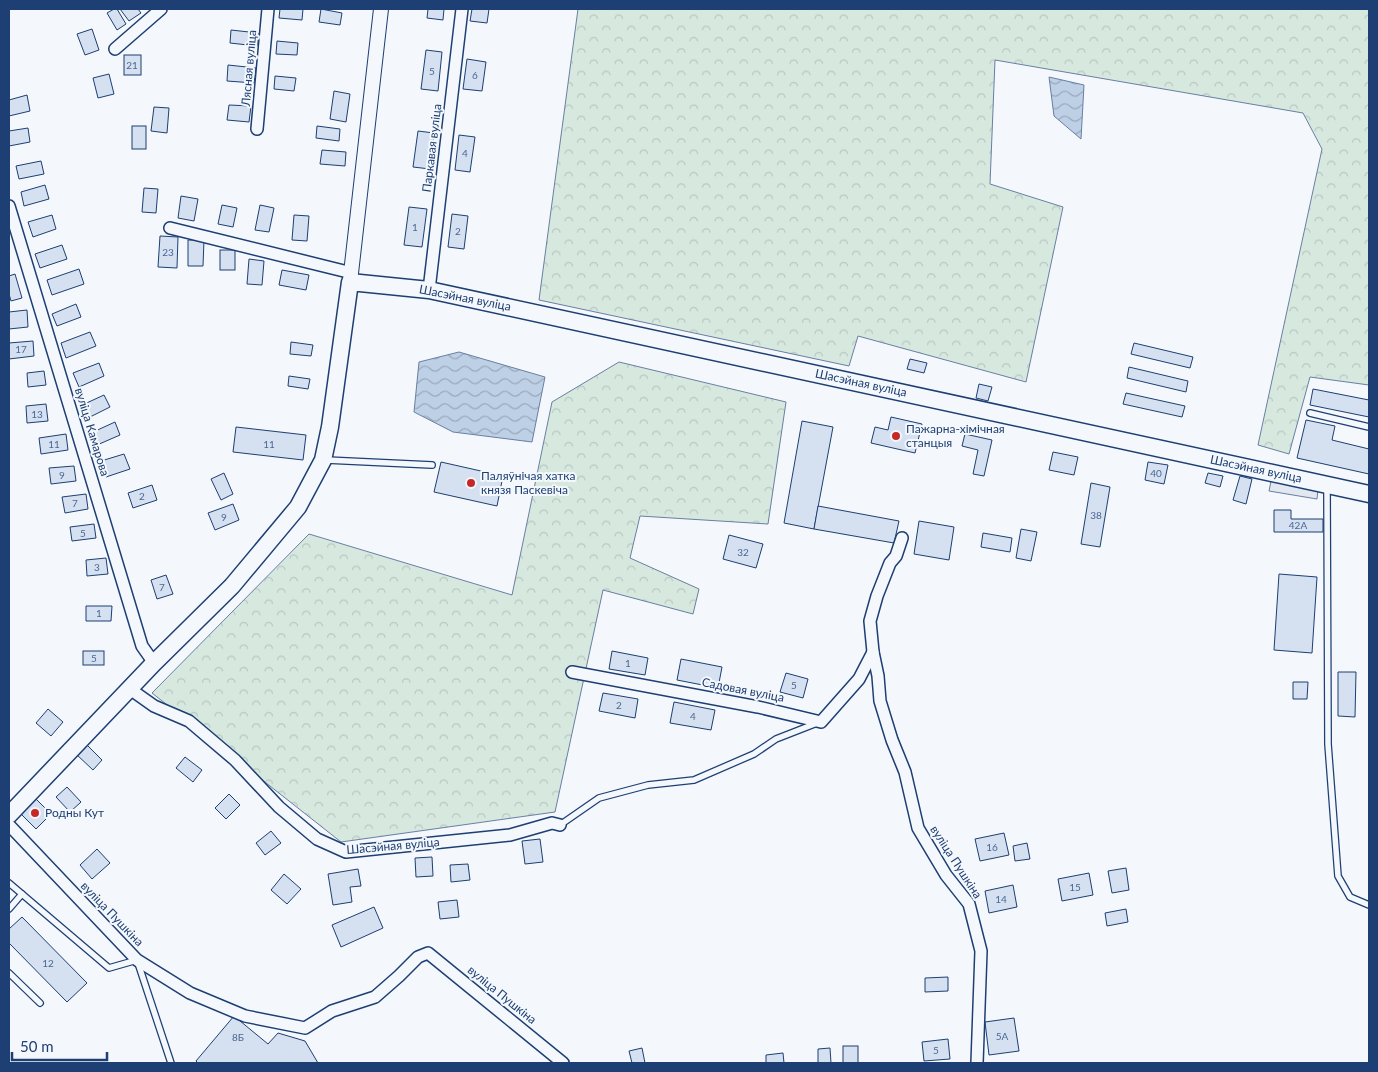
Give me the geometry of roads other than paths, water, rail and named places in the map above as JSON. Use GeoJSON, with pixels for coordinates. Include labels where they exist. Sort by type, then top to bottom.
{"type":"FeatureCollection","features":[{"type":"Feature","properties":{"kind":"main road","name":"Шасэйная вуліца"},"geometry":{"type":"LineString","coordinates":[[351,277],[429,290],[1369,494]]}},
{"type":"Feature","properties":{"kind":"main road"},"geometry":{"type":"LineString","coordinates":[[9,815],[154,663],[232,586],[298,507],[324,460],[351,277]]}},
{"type":"Feature","properties":{"kind":"street"},"geometry":{"type":"LineString","coordinates":[[115,49],[161,9]]}},
{"type":"Feature","properties":{"kind":"street","name":"Лясная вуліца"},"geometry":{"type":"LineString","coordinates":[[257,129],[268,9]]}},
{"type":"Feature","properties":{"kind":"street"},"geometry":{"type":"LineString","coordinates":[[351,277],[381,9]]}},
{"type":"Feature","properties":{"kind":"street","name":"Паркавая вуліца"},"geometry":{"type":"LineString","coordinates":[[429,290],[462,9]]}},
{"type":"Feature","properties":{"kind":"street","name":"вуліца Камарова"},"geometry":{"type":"LineString","coordinates":[[9,206],[142,646],[154,663]]}},
{"type":"Feature","properties":{"kind":"street","name":"Шасэйная вуліца"},"geometry":{"type":"LineString","coordinates":[[170,228],[351,277]]}},
{"type":"Feature","properties":{"kind":"street","name":"вуліца Пушкіна"},"geometry":{"type":"LineString","coordinates":[[902,538],[896,556],[890,562],[883,579],[870,621],[873,652],[880,700],[892,740],[905,772],[918,828],[946,875],[969,904],[982,951],[977,1063]]}},
{"type":"Feature","properties":{"kind":"street"},"geometry":{"type":"LineString","coordinates":[[822,722],[859,679],[873,652]]}},
{"type":"Feature","properties":{"kind":"street","name":"Садовая вуліца"},"geometry":{"type":"LineString","coordinates":[[572,672],[758,706],[822,722]]}},
{"type":"Feature","properties":{"kind":"street","name":"Шасэйная вуліца"},"geometry":{"type":"LineString","coordinates":[[130,689],[154,706],[189,721],[234,760],[286,814],[317,839],[346,852],[510,835],[552,823],[560,825]]}},
{"type":"Feature","properties":{"kind":"street","name":"вуліца Пушкіна"},"geometry":{"type":"LineString","coordinates":[[9,826],[137,960],[190,993],[245,1016],[305,1028],[332,1011],[375,997],[418,957],[428,953],[563,1063]]}},
{"type":"Feature","properties":{"kind":"lane"},"geometry":{"type":"LineString","coordinates":[[1310,413],[1369,427]]}},
{"type":"Feature","properties":{"kind":"lane"},"geometry":{"type":"LineString","coordinates":[[324,460],[432,465]]}},
{"type":"Feature","properties":{"kind":"lane"},"geometry":{"type":"LineString","coordinates":[[1327,485],[1328,744],[1338,876],[1350,897],[1369,905]]}},
{"type":"Feature","properties":{"kind":"lane"},"geometry":{"type":"LineString","coordinates":[[560,825],[599,798],[648,785],[694,780],[754,754],[776,739],[822,722]]}},
{"type":"Feature","properties":{"kind":"lane"},"geometry":{"type":"LineString","coordinates":[[9,883],[109,968],[137,960],[171,1063]]}},
{"type":"Feature","properties":{"kind":"lane"},"geometry":{"type":"LineString","coordinates":[[9,909],[22,894]]}},
{"type":"Feature","properties":{"kind":"lane"},"geometry":{"type":"LineString","coordinates":[[9,973],[40,1003]]}},
{"type":"Feature","properties":{"kind":"water"},"geometry":{"type":"Polygon","coordinates":[[[1049,77],[1084,85],[1081,139],[1054,116],[1049,77]]]}},
{"type":"Feature","properties":{"kind":"water"},"geometry":{"type":"Polygon","coordinates":[[[459,352],[545,377],[532,442],[453,432],[414,412],[419,362],[459,352]]]}},
{"type":"Feature","properties":{"kind":"place","name":"Пажарна-хімічная станцыя"},"geometry":{"type":"Point","coordinates":[896,436]}},
{"type":"Feature","properties":{"kind":"place","name":"Паляўнічая хатка князя Паскевіча"},"geometry":{"type":"Point","coordinates":[471,483]}},
{"type":"Feature","properties":{"kind":"place","name":"Родны Кут"},"geometry":{"type":"Point","coordinates":[35,813]}}]}
